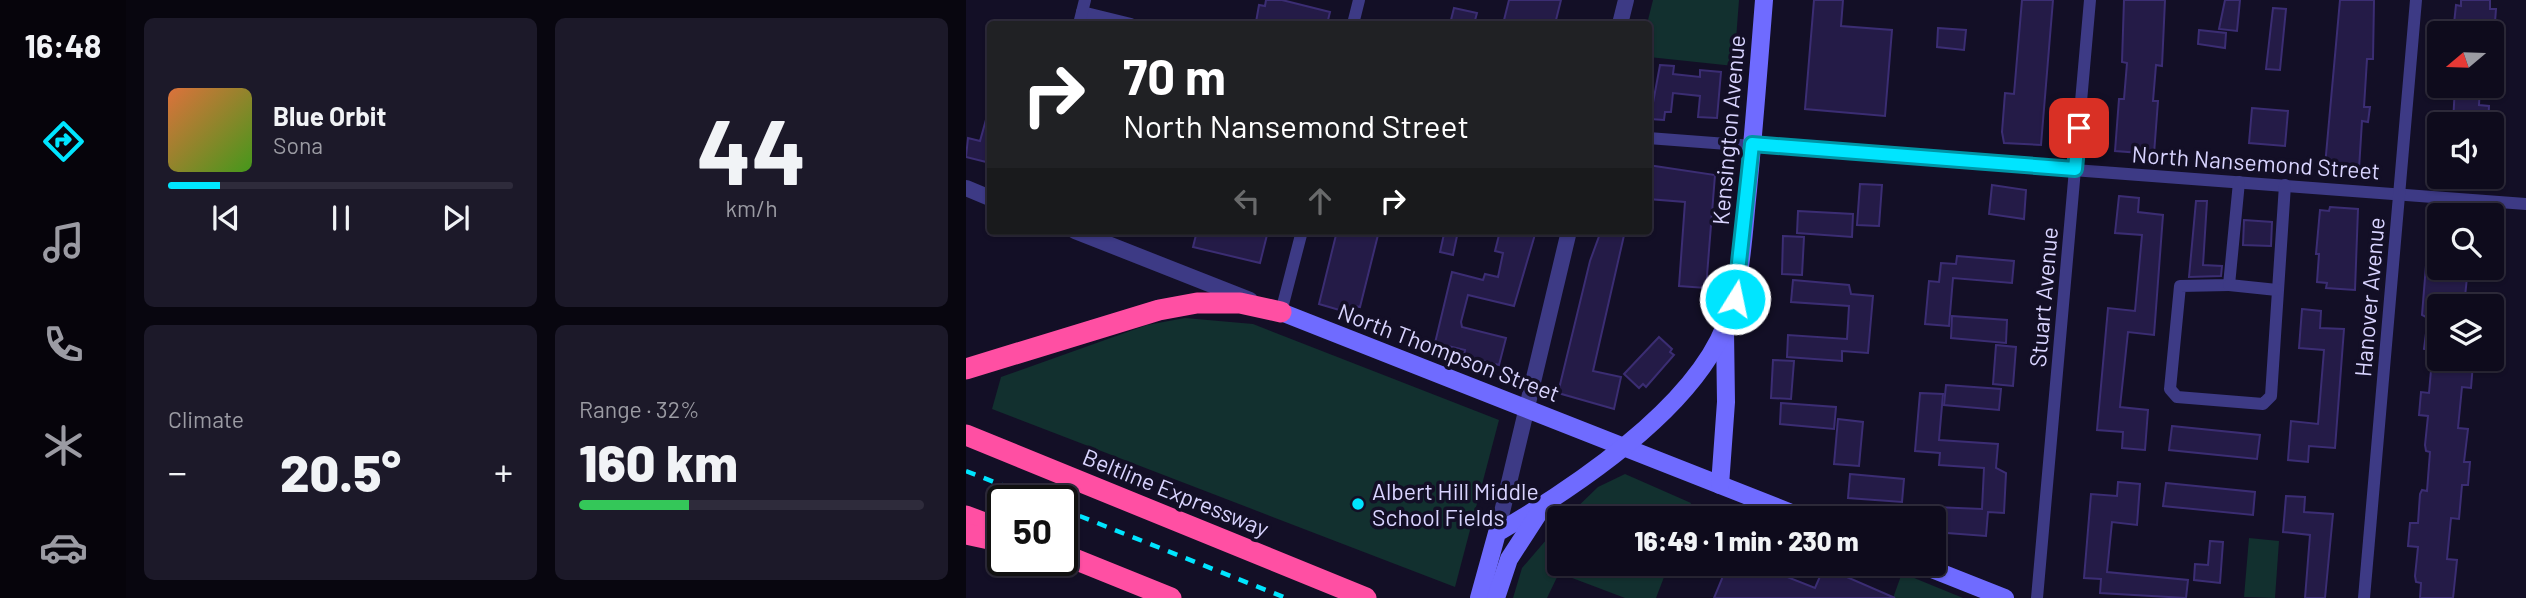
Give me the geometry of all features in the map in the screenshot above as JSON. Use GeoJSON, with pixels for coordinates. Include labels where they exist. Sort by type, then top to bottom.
{"type":"FeatureCollection","features":[{"type":"Feature","properties":{"kind":"highway"},"geometry":{"type":"LineString","coordinates":[[966,369],[1159,310],[1197,303],[1240,303],[1281,312]]}},
{"type":"Feature","properties":{"kind":"highway","name":"Beltline Expressway"},"geometry":{"type":"LineString","coordinates":[[966,435],[1366,598]]}},
{"type":"Feature","properties":{"kind":"highway"},"geometry":{"type":"LineString","coordinates":[[966,516],[987,524]]}},
{"type":"Feature","properties":{"kind":"highway"},"geometry":{"type":"LineString","coordinates":[[966,534],[987,539]]}},
{"type":"Feature","properties":{"kind":"highway"},"geometry":{"type":"LineString","coordinates":[[1078,561],[1171,598]]}},
{"type":"Feature","properties":{"kind":"main road","name":"Kensington Avenue"},"geometry":{"type":"LineString","coordinates":[[1496,533],[1544,504],[1623,445],[1685,390],[1699,373],[1725,328],[1741,266],[1764,0]]}},
{"type":"Feature","properties":{"kind":"main road","name":"North Thompson Street"},"geometry":{"type":"LineString","coordinates":[[1281,312],[1773,506]]}},
{"type":"Feature","properties":{"kind":"main road"},"geometry":{"type":"LineString","coordinates":[[1720,485],[1726,402],[1725,328]]}},
{"type":"Feature","properties":{"kind":"main road"},"geometry":{"type":"LineString","coordinates":[[1485,597],[1544,504]]}},
{"type":"Feature","properties":{"kind":"main road"},"geometry":{"type":"LineString","coordinates":[[1485,597],[1496,533]]}},
{"type":"Feature","properties":{"kind":"main road"},"geometry":{"type":"LineString","coordinates":[[1946,575],[2005,598]]}},
{"type":"Feature","properties":{"kind":"street"},"geometry":{"type":"LineString","coordinates":[[1354,21],[1359,0]]}},
{"type":"Feature","properties":{"kind":"street"},"geometry":{"type":"LineString","coordinates":[[1621,21],[1626,0]]}},
{"type":"Feature","properties":{"kind":"street","name":"Stuart Avenue"},"geometry":{"type":"LineString","coordinates":[[2037,598],[2090,0]]}},
{"type":"Feature","properties":{"kind":"street","name":"Hanover Avenue"},"geometry":{"type":"LineString","coordinates":[[2364,598],[2416,0]]}},
{"type":"Feature","properties":{"kind":"street"},"geometry":{"type":"LineString","coordinates":[[1082,12],[1119,21]]}},
{"type":"Feature","properties":{"kind":"street","name":"North Nansemond Street"},"geometry":{"type":"LineString","coordinates":[[1652,138],[2526,204]]}},
{"type":"Feature","properties":{"kind":"street"},"geometry":{"type":"LineString","coordinates":[[2229,285],[2239,182]]}},
{"type":"Feature","properties":{"kind":"street"},"geometry":{"type":"LineString","coordinates":[[2277,290],[2229,285],[2180,286],[2172,395],[2263,404],[2268,401],[2277,290],[2285,185]]}},
{"type":"Feature","properties":{"kind":"street"},"geometry":{"type":"LineString","coordinates":[[966,188],[987,197]]}},
{"type":"Feature","properties":{"kind":"street","name":"North Thompson Street"},"geometry":{"type":"LineString","coordinates":[[1086,235],[1281,312]]}},
{"type":"Feature","properties":{"kind":"street"},"geometry":{"type":"LineString","coordinates":[[1281,312],[1301,235]]}},
{"type":"Feature","properties":{"kind":"street"},"geometry":{"type":"LineString","coordinates":[[1496,533],[1568,235]]}},
{"type":"Feature","properties":{"kind":"green space"},"geometry":{"type":"Polygon","coordinates":[[[1653,0],[1739,0],[1734,66],[1652,57],[1652,21],[1648,21],[1653,0]]]}},
{"type":"Feature","properties":{"kind":"green space","name":"Albert Hill Middle School Fields"},"geometry":{"type":"Polygon","coordinates":[[[1185,318],[1253,324],[1499,420],[1455,587],[992,409],[1001,377],[1147,325],[1185,318]]]}},
{"type":"Feature","properties":{"kind":"green space"},"geometry":{"type":"Polygon","coordinates":[[[1625,474],[1691,503],[1690,506],[1578,506],[1598,487],[1625,474]]]}},
{"type":"Feature","properties":{"kind":"green space"},"geometry":{"type":"Polygon","coordinates":[[[2249,538],[2279,541],[2275,598],[2244,597],[2249,538]]]}},
{"type":"Feature","properties":{"kind":"green space"},"geometry":{"type":"Polygon","coordinates":[[[1547,539],[1547,576],[1558,576],[1547,598],[1513,598],[1522,568],[1547,539]]]}},
{"type":"Feature","properties":{"kind":"green space"},"geometry":{"type":"Polygon","coordinates":[[[1567,576],[1664,576],[1656,598],[1625,598],[1567,576]]]}},
{"type":"Feature","properties":{"kind":"green space"},"geometry":{"type":"Polygon","coordinates":[[[1901,576],[1909,576],[1963,598],[1893,598],[1901,576]]]}},
{"type":"Feature","properties":{"kind":"building"},"geometry":{"type":"Polygon","coordinates":[[[1266,0],[1282,0],[1330,12],[1328,21],[1256,21],[1259,5],[1265,6],[1266,0]]]}},
{"type":"Feature","properties":{"kind":"building"},"geometry":{"type":"Polygon","coordinates":[[[1509,0],[1561,0],[1556,21],[1504,21],[1509,0]]]}},
{"type":"Feature","properties":{"kind":"building"},"geometry":{"type":"Polygon","coordinates":[[[1814,0],[1843,0],[1841,26],[1892,30],[1885,116],[1805,109],[1814,0]]]}},
{"type":"Feature","properties":{"kind":"building"},"geometry":{"type":"Polygon","coordinates":[[[2022,0],[2053,0],[2041,145],[2004,143],[2002,132],[2005,93],[2014,94],[2022,0]]]}},
{"type":"Feature","properties":{"kind":"building"},"geometry":{"type":"Polygon","coordinates":[[[2124,0],[2165,0],[2162,66],[2156,65],[2153,101],[2158,101],[2154,154],[2115,151],[2119,99],[2124,99],[2127,63],[2122,62],[2124,0]]]}},
{"type":"Feature","properties":{"kind":"building"},"geometry":{"type":"Polygon","coordinates":[[[2225,0],[2240,0],[2237,31],[2219,29],[2225,0]]]}},
{"type":"Feature","properties":{"kind":"building"},"geometry":{"type":"Polygon","coordinates":[[[2340,0],[2374,0],[2373,59],[2367,59],[2364,107],[2370,107],[2368,122],[2362,121],[2359,169],[2325,166],[2340,0]]]}},
{"type":"Feature","properties":{"kind":"building"},"geometry":{"type":"Polygon","coordinates":[[[2461,0],[2490,0],[2490,9],[2496,9],[2495,21],[2454,21],[2456,5],[2461,6],[2461,0]]]}},
{"type":"Feature","properties":{"kind":"building"},"geometry":{"type":"Polygon","coordinates":[[[1454,8],[1477,13],[1475,21],[1451,21],[1454,8]]]}},
{"type":"Feature","properties":{"kind":"building"},"geometry":{"type":"Polygon","coordinates":[[[2273,8],[2286,9],[2280,70],[2266,69],[2273,8]]]}},
{"type":"Feature","properties":{"kind":"building"},"geometry":{"type":"Polygon","coordinates":[[[1938,28],[1966,30],[1964,50],[1937,47],[1938,28]]]}},
{"type":"Feature","properties":{"kind":"building"},"geometry":{"type":"Polygon","coordinates":[[[2199,30],[2226,33],[2225,48],[2198,44],[2199,30]]]}},
{"type":"Feature","properties":{"kind":"building"},"geometry":{"type":"Polygon","coordinates":[[[1660,65],[1674,66],[1673,74],[1700,77],[1700,70],[1721,72],[1717,118],[1698,117],[1700,96],[1673,93],[1671,112],[1665,112],[1664,120],[1652,119],[1660,65]]]}},
{"type":"Feature","properties":{"kind":"building"},"geometry":{"type":"Polygon","coordinates":[[[2454,98],[2479,98],[2479,105],[2489,106],[2489,112],[2454,112],[2454,98]]]}},
{"type":"Feature","properties":{"kind":"building"},"geometry":{"type":"Polygon","coordinates":[[[2252,108],[2288,111],[2285,146],[2249,143],[2252,108]]]}},
{"type":"Feature","properties":{"kind":"building"},"geometry":{"type":"Polygon","coordinates":[[[987,116],[987,162],[966,157],[968,138],[980,141],[987,116]]]}},
{"type":"Feature","properties":{"kind":"building"},"geometry":{"type":"Polygon","coordinates":[[[1652,166],[1715,175],[1706,288],[1679,286],[1685,202],[1652,199],[1652,166]]]}},
{"type":"Feature","properties":{"kind":"building"},"geometry":{"type":"Polygon","coordinates":[[[1860,184],[1882,185],[1879,226],[1857,225],[1860,184]]]}},
{"type":"Feature","properties":{"kind":"building"},"geometry":{"type":"Polygon","coordinates":[[[1992,185],[2026,190],[2024,219],[1989,214],[1992,185]]]}},
{"type":"Feature","properties":{"kind":"building"},"geometry":{"type":"Polygon","coordinates":[[[2119,196],[2139,198],[2138,212],[2163,215],[2154,335],[2128,332],[2120,407],[2148,410],[2145,450],[2122,448],[2123,432],[2097,430],[2108,308],[2135,311],[2142,235],[2115,233],[2119,196]]]}},
{"type":"Feature","properties":{"kind":"building"},"geometry":{"type":"Polygon","coordinates":[[[2196,201],[2207,201],[2203,265],[2222,266],[2221,276],[2189,277],[2196,201]]]}},
{"type":"Feature","properties":{"kind":"building"},"geometry":{"type":"Polygon","coordinates":[[[2330,207],[2358,209],[2355,290],[2326,288],[2327,283],[2317,282],[2319,254],[2316,254],[2320,210],[2329,211],[2330,207]]]}},
{"type":"Feature","properties":{"kind":"building"},"geometry":{"type":"Polygon","coordinates":[[[1798,211],[1853,214],[1852,237],[1797,233],[1798,211]]]}},
{"type":"Feature","properties":{"kind":"building"},"geometry":{"type":"Polygon","coordinates":[[[2244,220],[2272,222],[2271,246],[2243,245],[2244,220]]]}},
{"type":"Feature","properties":{"kind":"building"},"geometry":{"type":"Polygon","coordinates":[[[1196,235],[1267,235],[1260,263],[1193,247],[1196,235]]]}},
{"type":"Feature","properties":{"kind":"building"},"geometry":{"type":"Polygon","coordinates":[[[1336,235],[1378,235],[1360,307],[1355,306],[1353,314],[1319,304],[1336,235]]]}},
{"type":"Feature","properties":{"kind":"building"},"geometry":{"type":"Polygon","coordinates":[[[1444,235],[1457,236],[1453,255],[1440,252],[1444,235]]]}},
{"type":"Feature","properties":{"kind":"building"},"geometry":{"type":"Polygon","coordinates":[[[1499,235],[1535,235],[1514,306],[1468,295],[1462,327],[1506,338],[1499,365],[1464,356],[1465,350],[1435,343],[1452,272],[1483,280],[1485,274],[1498,277],[1503,253],[1495,251],[1499,235]]]}},
{"type":"Feature","properties":{"kind":"building"},"geometry":{"type":"Polygon","coordinates":[[[1600,235],[1624,235],[1593,371],[1621,377],[1614,409],[1558,393],[1590,261],[1600,235]]]}},
{"type":"Feature","properties":{"kind":"building"},"geometry":{"type":"Polygon","coordinates":[[[1783,236],[1804,237],[1802,275],[1782,274],[1783,236]]]}},
{"type":"Feature","properties":{"kind":"building"},"geometry":{"type":"Polygon","coordinates":[[[2427,253],[2427,280],[2467,280],[2465,294],[2427,294],[2427,318],[2422,315],[2427,253]]]}},
{"type":"Feature","properties":{"kind":"building"},"geometry":{"type":"Polygon","coordinates":[[[1957,256],[2014,261],[2012,283],[1953,278],[1949,326],[1925,324],[1929,281],[1939,282],[1941,263],[1956,264],[1957,256]]]}},
{"type":"Feature","properties":{"kind":"building"},"geometry":{"type":"Polygon","coordinates":[[[1793,280],[1849,285],[1851,294],[1873,296],[1868,353],[1842,351],[1842,361],[1787,357],[1788,335],[1847,339],[1849,306],[1791,302],[1793,280]]]}},
{"type":"Feature","properties":{"kind":"building"},"geometry":{"type":"Polygon","coordinates":[[[2302,309],[2321,311],[2320,328],[2344,329],[2335,448],[2309,446],[2308,462],[2288,460],[2291,421],[2318,424],[2324,350],[2299,348],[2302,309]]]}},
{"type":"Feature","properties":{"kind":"building"},"geometry":{"type":"Polygon","coordinates":[[[1952,316],[2007,320],[2006,343],[1951,338],[1952,316]]]}},
{"type":"Feature","properties":{"kind":"building"},"geometry":{"type":"Polygon","coordinates":[[[2427,326],[2427,349],[2424,349],[2427,326]]]}},
{"type":"Feature","properties":{"kind":"building"},"geometry":{"type":"Polygon","coordinates":[[[1659,337],[1672,349],[1670,352],[1674,355],[1646,387],[1643,384],[1639,388],[1624,374],[1659,337]]]}},
{"type":"Feature","properties":{"kind":"building"},"geometry":{"type":"Polygon","coordinates":[[[1996,345],[2016,347],[2013,386],[1993,384],[1996,345]]]}},
{"type":"Feature","properties":{"kind":"building"},"geometry":{"type":"Polygon","coordinates":[[[1773,360],[1794,361],[1791,399],[1771,398],[1773,360]]]}},
{"type":"Feature","properties":{"kind":"building"},"geometry":{"type":"Polygon","coordinates":[[[2431,371],[2472,371],[2471,388],[2462,387],[2458,428],[2468,429],[2464,462],[2470,462],[2468,485],[2462,485],[2459,519],[2451,518],[2447,559],[2457,560],[2453,598],[2420,598],[2421,583],[2416,582],[2415,576],[2418,547],[2408,546],[2410,523],[2418,523],[2420,494],[2422,490],[2427,491],[2430,452],[2426,451],[2425,445],[2428,416],[2419,415],[2421,392],[2429,393],[2431,371]]]}},
{"type":"Feature","properties":{"kind":"building"},"geometry":{"type":"Polygon","coordinates":[[[1946,385],[2001,389],[1999,410],[1944,405],[1946,385]]]}},
{"type":"Feature","properties":{"kind":"building"},"geometry":{"type":"Polygon","coordinates":[[[1920,393],[1943,394],[1939,440],[1998,444],[1996,468],[2006,473],[2004,513],[1988,512],[1986,536],[1946,533],[1946,507],[1982,509],[1984,468],[1939,465],[1940,453],[1915,451],[1920,393]]]}},
{"type":"Feature","properties":{"kind":"building"},"geometry":{"type":"Polygon","coordinates":[[[1781,403],[1836,407],[1834,429],[1780,424],[1781,403]]]}},
{"type":"Feature","properties":{"kind":"building"},"geometry":{"type":"Polygon","coordinates":[[[1838,419],[1863,422],[1859,466],[1834,464],[1838,419]]]}},
{"type":"Feature","properties":{"kind":"building"},"geometry":{"type":"Polygon","coordinates":[[[2172,426],[2260,435],[2257,459],[2169,450],[2172,426]]]}},
{"type":"Feature","properties":{"kind":"building"},"geometry":{"type":"Polygon","coordinates":[[[1850,474],[1904,479],[1902,502],[1848,498],[1850,474]]]}},
{"type":"Feature","properties":{"kind":"building"},"geometry":{"type":"Polygon","coordinates":[[[2118,482],[2140,484],[2137,525],[2112,522],[2107,572],[2188,580],[2186,598],[2100,593],[2101,579],[2084,578],[2091,494],[2117,496],[2118,482]]]}},
{"type":"Feature","properties":{"kind":"building"},"geometry":{"type":"Polygon","coordinates":[[[2166,483],[2255,492],[2253,515],[2163,506],[2166,483]]]}},
{"type":"Feature","properties":{"kind":"building"},"geometry":{"type":"Polygon","coordinates":[[[2286,496],[2305,497],[2304,512],[2333,514],[2325,598],[2305,598],[2310,535],[2283,532],[2286,496]]]}},
{"type":"Feature","properties":{"kind":"building"},"geometry":{"type":"Polygon","coordinates":[[[2210,541],[2223,542],[2220,583],[2194,580],[2195,564],[2208,565],[2210,541]]]}},
{"type":"Feature","properties":{"kind":"building"},"geometry":{"type":"Polygon","coordinates":[[[1723,576],[1785,576],[1815,588],[1820,576],[1845,576],[1895,598],[1714,598],[1723,576]]]}},
{"type":"Feature","properties":{"kind":"railway"},"geometry":{"type":"LineString","coordinates":[[966,471],[1002,485]]}},
{"type":"Feature","properties":{"kind":"railway"},"geometry":{"type":"LineString","coordinates":[[1078,515],[1286,598]]}},
{"type":"Feature","properties":{"kind":"place","name":"Albert Hill Middle School Fields"},"geometry":{"type":"Point","coordinates":[1358,504]}},
{"type":"Feature","properties":{"kind":"route"},"geometry":{"type":"LineString","coordinates":[[1735,299],[1741,266],[1752,144],[2075,169],[2079,128]]}}]}
